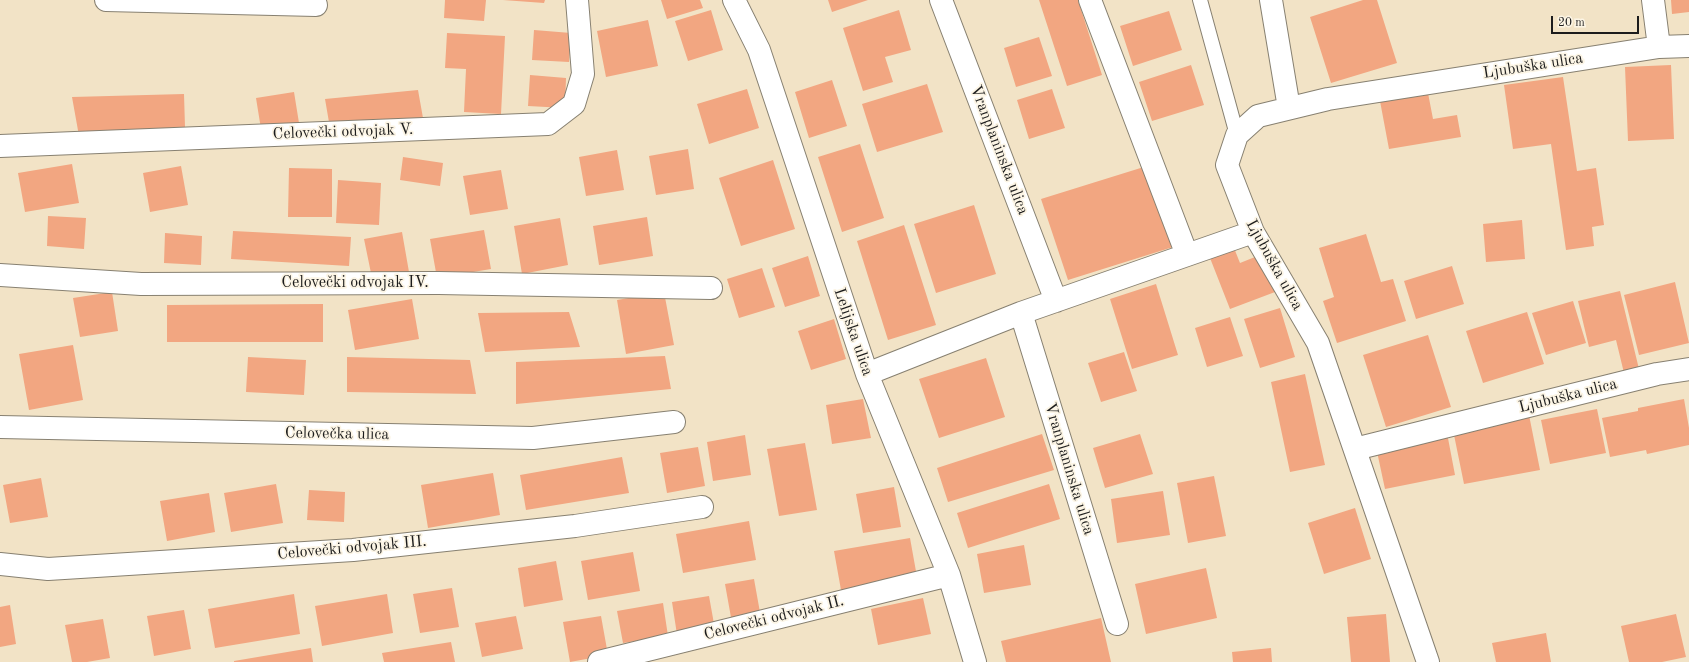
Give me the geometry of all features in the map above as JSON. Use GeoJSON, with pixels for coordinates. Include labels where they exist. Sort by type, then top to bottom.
{"type":"FeatureCollection","features":[{"type":"Feature","properties":{"kind":"street"},"geometry":{"type":"LineString","coordinates":[[106,0],[316,5]]}},
{"type":"Feature","properties":{"kind":"street","name":"Celovečki odvojak V."},"geometry":{"type":"LineString","coordinates":[[0,146],[548,124],[574,104],[583,74],[577,0]]}},
{"type":"Feature","properties":{"kind":"street","name":"Lelijska ulica"},"geometry":{"type":"LineString","coordinates":[[734,0],[759,50],[867,374],[949,575],[975,662]]}},
{"type":"Feature","properties":{"kind":"street","name":"Vranplaninska ulica"},"geometry":{"type":"LineString","coordinates":[[941,0],[1056,301]]}},
{"type":"Feature","properties":{"kind":"street"},"geometry":{"type":"LineString","coordinates":[[1090,0],[1187,255]]}},
{"type":"Feature","properties":{"kind":"street"},"geometry":{"type":"LineString","coordinates":[[1271,0],[1289,108]]}},
{"type":"Feature","properties":{"kind":"street"},"geometry":{"type":"LineString","coordinates":[[1653,0],[1659,47]]}},
{"type":"Feature","properties":{"kind":"street","name":"Ljubuška ulica"},"geometry":{"type":"LineString","coordinates":[[1428,662],[1318,343],[1253,232],[1227,165],[1237,135],[1258,116],[1328,99],[1659,47],[1689,46]]}},
{"type":"Feature","properties":{"kind":"street"},"geometry":{"type":"LineString","coordinates":[[867,374],[1021,313],[1253,232]]}},
{"type":"Feature","properties":{"kind":"street","name":"Celovečki odvojak IV."},"geometry":{"type":"LineString","coordinates":[[0,275],[141,284],[438,283],[711,288]]}},
{"type":"Feature","properties":{"kind":"street","name":"Vranplaninska ulica"},"geometry":{"type":"LineString","coordinates":[[1021,313],[1117,624]]}},
{"type":"Feature","properties":{"kind":"street","name":"Ljubuška ulica"},"geometry":{"type":"LineString","coordinates":[[1355,449],[1657,374],[1689,369]]}},
{"type":"Feature","properties":{"kind":"street","name":"Celovečka ulica"},"geometry":{"type":"LineString","coordinates":[[0,427],[533,438],[674,422]]}},
{"type":"Feature","properties":{"kind":"street","name":"Celovečki odvojak III."},"geometry":{"type":"LineString","coordinates":[[0,564],[48,569],[353,550],[575,526],[702,507]]}},
{"type":"Feature","properties":{"kind":"street","name":"Celovečki odvojak II."},"geometry":{"type":"LineString","coordinates":[[599,662],[949,575]]}},
{"type":"Feature","properties":{"kind":"lane"},"geometry":{"type":"LineString","coordinates":[[1200,0],[1237,135]]}},
{"type":"Feature","properties":{"kind":"building"},"geometry":{"type":"Polygon","coordinates":[[[445,0],[486,0],[484,21],[444,18],[445,0]]]}},
{"type":"Feature","properties":{"kind":"building"},"geometry":{"type":"Polygon","coordinates":[[[503,0],[545,0],[544,3],[503,0]]]}},
{"type":"Feature","properties":{"kind":"building"},"geometry":{"type":"Polygon","coordinates":[[[661,0],[700,0],[703,8],[667,19],[661,0]]]}},
{"type":"Feature","properties":{"kind":"building"},"geometry":{"type":"Polygon","coordinates":[[[828,0],[868,0],[832,12],[828,0]]]}},
{"type":"Feature","properties":{"kind":"building"},"geometry":{"type":"Polygon","coordinates":[[[1039,0],[1078,0],[1102,75],[1067,86],[1039,0]]]}},
{"type":"Feature","properties":{"kind":"building"},"geometry":{"type":"Polygon","coordinates":[[[1363,0],[1377,0],[1397,63],[1331,83],[1310,17],[1363,0]]]}},
{"type":"Feature","properties":{"kind":"building"},"geometry":{"type":"Polygon","coordinates":[[[1671,0],[1689,0],[1689,12],[1672,14],[1671,0]]]}},
{"type":"Feature","properties":{"kind":"building"},"geometry":{"type":"Polygon","coordinates":[[[711,10],[723,50],[688,61],[675,21],[711,10]]]}},
{"type":"Feature","properties":{"kind":"building"},"geometry":{"type":"Polygon","coordinates":[[[899,10],[911,50],[885,57],[893,82],[863,91],[843,28],[899,10]]]}},
{"type":"Feature","properties":{"kind":"building"},"geometry":{"type":"Polygon","coordinates":[[[1169,11],[1182,50],[1133,66],[1120,26],[1169,11]]]}},
{"type":"Feature","properties":{"kind":"building"},"geometry":{"type":"Polygon","coordinates":[[[648,20],[658,66],[606,77],[597,31],[648,20]]]}},
{"type":"Feature","properties":{"kind":"building"},"geometry":{"type":"Polygon","coordinates":[[[534,30],[571,33],[569,62],[532,60],[534,30]]]}},
{"type":"Feature","properties":{"kind":"building"},"geometry":{"type":"Polygon","coordinates":[[[447,33],[505,36],[501,114],[464,112],[466,69],[445,68],[447,33]]]}},
{"type":"Feature","properties":{"kind":"building"},"geometry":{"type":"Polygon","coordinates":[[[1039,37],[1052,76],[1016,87],[1004,48],[1039,37]]]}},
{"type":"Feature","properties":{"kind":"building"},"geometry":{"type":"Polygon","coordinates":[[[1191,65],[1204,105],[1152,121],[1139,82],[1191,65]]]}},
{"type":"Feature","properties":{"kind":"building"},"geometry":{"type":"Polygon","coordinates":[[[1671,65],[1674,139],[1628,141],[1625,67],[1671,65]]]}},
{"type":"Feature","properties":{"kind":"building"},"geometry":{"type":"Polygon","coordinates":[[[530,75],[566,78],[565,108],[528,106],[530,75]]]}},
{"type":"Feature","properties":{"kind":"building"},"geometry":{"type":"Polygon","coordinates":[[[1563,77],[1577,171],[1596,168],[1604,225],[1592,227],[1594,246],[1566,250],[1551,144],[1513,149],[1504,85],[1563,77]]]}},
{"type":"Feature","properties":{"kind":"building"},"geometry":{"type":"Polygon","coordinates":[[[832,80],[847,126],[809,138],[795,92],[832,80]]]}},
{"type":"Feature","properties":{"kind":"building"},"geometry":{"type":"Polygon","coordinates":[[[927,84],[943,132],[877,152],[862,104],[927,84]]]}},
{"type":"Feature","properties":{"kind":"building"},"geometry":{"type":"Polygon","coordinates":[[[747,89],[759,128],[709,144],[697,104],[747,89]]]}},
{"type":"Feature","properties":{"kind":"building"},"geometry":{"type":"Polygon","coordinates":[[[1052,89],[1065,128],[1029,139],[1017,100],[1052,89]]]}},
{"type":"Feature","properties":{"kind":"building"},"geometry":{"type":"Polygon","coordinates":[[[418,90],[423,118],[330,128],[325,99],[418,90]]]}},
{"type":"Feature","properties":{"kind":"building"},"geometry":{"type":"Polygon","coordinates":[[[294,92],[299,123],[261,129],[256,98],[294,92]]]}},
{"type":"Feature","properties":{"kind":"building"},"geometry":{"type":"Polygon","coordinates":[[[1428,93],[1433,119],[1457,115],[1461,137],[1389,149],[1380,101],[1428,93]]]}},
{"type":"Feature","properties":{"kind":"building"},"geometry":{"type":"Polygon","coordinates":[[[184,94],[185,127],[79,136],[72,97],[184,94]]]}},
{"type":"Feature","properties":{"kind":"building"},"geometry":{"type":"Polygon","coordinates":[[[860,144],[884,218],[842,232],[818,157],[860,144]]]}},
{"type":"Feature","properties":{"kind":"building"},"geometry":{"type":"Polygon","coordinates":[[[688,149],[694,189],[656,195],[649,156],[688,149]]]}},
{"type":"Feature","properties":{"kind":"building"},"geometry":{"type":"Polygon","coordinates":[[[617,150],[624,190],[586,196],[579,157],[617,150]]]}},
{"type":"Feature","properties":{"kind":"building"},"geometry":{"type":"Polygon","coordinates":[[[403,157],[443,163],[440,186],[400,180],[403,157]]]}},
{"type":"Feature","properties":{"kind":"building"},"geometry":{"type":"Polygon","coordinates":[[[773,160],[795,229],[741,246],[719,178],[773,160]]]}},
{"type":"Feature","properties":{"kind":"building"},"geometry":{"type":"Polygon","coordinates":[[[72,164],[79,203],[25,212],[18,173],[72,164]]]}},
{"type":"Feature","properties":{"kind":"building"},"geometry":{"type":"Polygon","coordinates":[[[181,166],[188,205],[150,212],[143,173],[181,166]]]}},
{"type":"Feature","properties":{"kind":"building"},"geometry":{"type":"Polygon","coordinates":[[[1147,166],[1173,247],[1068,280],[1041,199],[1147,166]]]}},
{"type":"Feature","properties":{"kind":"building"},"geometry":{"type":"Polygon","coordinates":[[[289,168],[332,169],[332,217],[288,217],[289,168]]]}},
{"type":"Feature","properties":{"kind":"building"},"geometry":{"type":"Polygon","coordinates":[[[501,170],[508,209],[470,215],[463,176],[501,170]]]}},
{"type":"Feature","properties":{"kind":"building"},"geometry":{"type":"Polygon","coordinates":[[[338,180],[381,183],[379,225],[336,223],[338,180]]]}},
{"type":"Feature","properties":{"kind":"building"},"geometry":{"type":"Polygon","coordinates":[[[974,205],[996,274],[936,293],[914,224],[974,205]]]}},
{"type":"Feature","properties":{"kind":"building"},"geometry":{"type":"Polygon","coordinates":[[[48,216],[86,218],[84,249],[47,246],[48,216]]]}},
{"type":"Feature","properties":{"kind":"building"},"geometry":{"type":"Polygon","coordinates":[[[647,217],[653,256],[599,265],[593,226],[647,217]]]}},
{"type":"Feature","properties":{"kind":"building"},"geometry":{"type":"Polygon","coordinates":[[[560,218],[568,265],[522,274],[514,226],[560,218]]]}},
{"type":"Feature","properties":{"kind":"building"},"geometry":{"type":"Polygon","coordinates":[[[1522,220],[1525,259],[1486,262],[1483,224],[1522,220]]]}},
{"type":"Feature","properties":{"kind":"building"},"geometry":{"type":"Polygon","coordinates":[[[904,225],[936,325],[888,340],[857,241],[904,225]]]}},
{"type":"Feature","properties":{"kind":"building"},"geometry":{"type":"Polygon","coordinates":[[[484,230],[491,269],[437,278],[430,239],[484,230]]]}},
{"type":"Feature","properties":{"kind":"building"},"geometry":{"type":"Polygon","coordinates":[[[233,231],[351,237],[349,266],[231,259],[233,231]]]}},
{"type":"Feature","properties":{"kind":"building"},"geometry":{"type":"Polygon","coordinates":[[[402,232],[409,272],[372,278],[364,239],[402,232]]]}},
{"type":"Feature","properties":{"kind":"building"},"geometry":{"type":"Polygon","coordinates":[[[165,233],[202,236],[201,265],[164,263],[165,233]]]}},
{"type":"Feature","properties":{"kind":"building"},"geometry":{"type":"Polygon","coordinates":[[[1366,234],[1381,282],[1393,279],[1406,321],[1337,343],[1323,301],[1334,297],[1319,248],[1366,234]]]}},
{"type":"Feature","properties":{"kind":"building"},"geometry":{"type":"Polygon","coordinates":[[[1234,248],[1240,263],[1260,255],[1275,292],[1230,309],[1210,258],[1234,248]]]}},
{"type":"Feature","properties":{"kind":"building"},"geometry":{"type":"Polygon","coordinates":[[[808,256],[820,296],[785,307],[772,268],[808,256]]]}},
{"type":"Feature","properties":{"kind":"building"},"geometry":{"type":"Polygon","coordinates":[[[1452,266],[1464,304],[1416,319],[1404,281],[1452,266]]]}},
{"type":"Feature","properties":{"kind":"building"},"geometry":{"type":"Polygon","coordinates":[[[762,268],[775,307],[739,318],[727,279],[762,268]]]}},
{"type":"Feature","properties":{"kind":"building"},"geometry":{"type":"Polygon","coordinates":[[[1675,282],[1689,343],[1639,355],[1624,295],[1675,282]]]}},
{"type":"Feature","properties":{"kind":"building"},"geometry":{"type":"Polygon","coordinates":[[[1156,284],[1178,355],[1132,369],[1110,299],[1156,284]]]}},
{"type":"Feature","properties":{"kind":"building"},"geometry":{"type":"Polygon","coordinates":[[[1620,291],[1639,369],[1624,373],[1616,340],[1589,347],[1578,301],[1620,291]]]}},
{"type":"Feature","properties":{"kind":"building"},"geometry":{"type":"Polygon","coordinates":[[[112,292],[118,331],[80,337],[73,298],[112,292]]]}},
{"type":"Feature","properties":{"kind":"building"},"geometry":{"type":"Polygon","coordinates":[[[664,292],[674,345],[626,354],[617,300],[664,292]]]}},
{"type":"Feature","properties":{"kind":"building"},"geometry":{"type":"Polygon","coordinates":[[[412,299],[419,339],[355,350],[348,310],[412,299]]]}},
{"type":"Feature","properties":{"kind":"building"},"geometry":{"type":"Polygon","coordinates":[[[1573,301],[1586,343],[1546,355],[1532,313],[1573,301]]]}},
{"type":"Feature","properties":{"kind":"building"},"geometry":{"type":"Polygon","coordinates":[[[323,304],[323,342],[167,342],[167,305],[323,304]]]}},
{"type":"Feature","properties":{"kind":"building"},"geometry":{"type":"Polygon","coordinates":[[[1280,308],[1295,357],[1260,368],[1244,319],[1280,308]]]}},
{"type":"Feature","properties":{"kind":"building"},"geometry":{"type":"Polygon","coordinates":[[[569,312],[580,347],[485,352],[478,313],[569,312]]]}},
{"type":"Feature","properties":{"kind":"building"},"geometry":{"type":"Polygon","coordinates":[[[1527,312],[1544,364],[1483,383],[1466,331],[1527,312]]]}},
{"type":"Feature","properties":{"kind":"building"},"geometry":{"type":"Polygon","coordinates":[[[1230,317],[1243,356],[1207,367],[1195,328],[1230,317]]]}},
{"type":"Feature","properties":{"kind":"building"},"geometry":{"type":"Polygon","coordinates":[[[834,319],[846,359],[811,370],[798,331],[834,319]]]}},
{"type":"Feature","properties":{"kind":"building"},"geometry":{"type":"Polygon","coordinates":[[[1428,335],[1451,407],[1386,427],[1363,355],[1428,335]]]}},
{"type":"Feature","properties":{"kind":"building"},"geometry":{"type":"Polygon","coordinates":[[[73,345],[83,400],[29,410],[19,354],[73,345]]]}},
{"type":"Feature","properties":{"kind":"building"},"geometry":{"type":"Polygon","coordinates":[[[1124,352],[1137,391],[1101,402],[1088,363],[1124,352]]]}},
{"type":"Feature","properties":{"kind":"building"},"geometry":{"type":"Polygon","coordinates":[[[665,356],[671,389],[516,404],[516,362],[665,356]]]}},
{"type":"Feature","properties":{"kind":"building"},"geometry":{"type":"Polygon","coordinates":[[[248,357],[306,360],[304,395],[246,392],[248,357]]]}},
{"type":"Feature","properties":{"kind":"building"},"geometry":{"type":"Polygon","coordinates":[[[347,357],[470,360],[476,394],[347,392],[347,357]]]}},
{"type":"Feature","properties":{"kind":"building"},"geometry":{"type":"Polygon","coordinates":[[[986,358],[1005,417],[939,438],[919,379],[986,358]]]}},
{"type":"Feature","properties":{"kind":"building"},"geometry":{"type":"Polygon","coordinates":[[[1305,374],[1325,465],[1290,472],[1271,382],[1305,374]]]}},
{"type":"Feature","properties":{"kind":"building"},"geometry":{"type":"Polygon","coordinates":[[[863,399],[871,438],[832,444],[826,405],[863,399]]]}},
{"type":"Feature","properties":{"kind":"building"},"geometry":{"type":"Polygon","coordinates":[[[1684,399],[1689,428],[1689,445],[1647,454],[1646,450],[1610,457],[1602,418],[1638,411],[1638,408],[1684,399]]]}},
{"type":"Feature","properties":{"kind":"building"},"geometry":{"type":"Polygon","coordinates":[[[1597,409],[1606,453],[1550,464],[1541,420],[1597,409]]]}},
{"type":"Feature","properties":{"kind":"building"},"geometry":{"type":"Polygon","coordinates":[[[1529,415],[1540,470],[1464,484],[1453,430],[1529,415]]]}},
{"type":"Feature","properties":{"kind":"building"},"geometry":{"type":"Polygon","coordinates":[[[1447,433],[1455,475],[1385,489],[1376,447],[1447,433]]]}},
{"type":"Feature","properties":{"kind":"building"},"geometry":{"type":"Polygon","coordinates":[[[1042,434],[1054,470],[948,502],[937,468],[1042,434]]]}},
{"type":"Feature","properties":{"kind":"building"},"geometry":{"type":"Polygon","coordinates":[[[1140,434],[1153,474],[1105,488],[1093,448],[1140,434]]]}},
{"type":"Feature","properties":{"kind":"building"},"geometry":{"type":"Polygon","coordinates":[[[745,435],[751,475],[713,481],[707,442],[745,435]]]}},
{"type":"Feature","properties":{"kind":"building"},"geometry":{"type":"Polygon","coordinates":[[[805,443],[817,510],[779,516],[767,449],[805,443]]]}},
{"type":"Feature","properties":{"kind":"building"},"geometry":{"type":"Polygon","coordinates":[[[698,447],[705,486],[667,493],[660,453],[698,447]]]}},
{"type":"Feature","properties":{"kind":"building"},"geometry":{"type":"Polygon","coordinates":[[[622,457],[629,493],[526,510],[520,475],[622,457]]]}},
{"type":"Feature","properties":{"kind":"building"},"geometry":{"type":"Polygon","coordinates":[[[493,473],[500,515],[428,528],[421,485],[493,473]]]}},
{"type":"Feature","properties":{"kind":"building"},"geometry":{"type":"Polygon","coordinates":[[[1214,476],[1226,536],[1188,543],[1177,483],[1214,476]]]}},
{"type":"Feature","properties":{"kind":"building"},"geometry":{"type":"Polygon","coordinates":[[[41,478],[48,517],[10,523],[3,485],[41,478]]]}},
{"type":"Feature","properties":{"kind":"building"},"geometry":{"type":"Polygon","coordinates":[[[276,484],[283,523],[231,532],[224,493],[276,484]]]}},
{"type":"Feature","properties":{"kind":"building"},"geometry":{"type":"Polygon","coordinates":[[[1049,484],[1060,519],[968,548],[957,513],[1049,484]]]}},
{"type":"Feature","properties":{"kind":"building"},"geometry":{"type":"Polygon","coordinates":[[[894,487],[901,527],[863,533],[856,494],[894,487]]]}},
{"type":"Feature","properties":{"kind":"building"},"geometry":{"type":"Polygon","coordinates":[[[309,490],[345,492],[344,522],[307,520],[309,490]]]}},
{"type":"Feature","properties":{"kind":"building"},"geometry":{"type":"Polygon","coordinates":[[[1163,491],[1170,535],[1117,543],[1111,499],[1163,491]]]}},
{"type":"Feature","properties":{"kind":"building"},"geometry":{"type":"Polygon","coordinates":[[[209,493],[215,532],[167,541],[160,501],[209,493]]]}},
{"type":"Feature","properties":{"kind":"building"},"geometry":{"type":"Polygon","coordinates":[[[1355,508],[1371,559],[1324,574],[1308,523],[1355,508]]]}},
{"type":"Feature","properties":{"kind":"building"},"geometry":{"type":"Polygon","coordinates":[[[749,521],[756,560],[683,573],[676,534],[749,521]]]}},
{"type":"Feature","properties":{"kind":"building"},"geometry":{"type":"Polygon","coordinates":[[[910,538],[917,577],[841,590],[834,551],[910,538]]]}},
{"type":"Feature","properties":{"kind":"building"},"geometry":{"type":"Polygon","coordinates":[[[1024,545],[1031,585],[984,593],[977,554],[1024,545]]]}},
{"type":"Feature","properties":{"kind":"building"},"geometry":{"type":"Polygon","coordinates":[[[633,552],[640,591],[588,600],[581,561],[633,552]]]}},
{"type":"Feature","properties":{"kind":"building"},"geometry":{"type":"Polygon","coordinates":[[[556,561],[563,600],[524,607],[518,568],[556,561]]]}},
{"type":"Feature","properties":{"kind":"building"},"geometry":{"type":"Polygon","coordinates":[[[1206,568],[1217,618],[1146,634],[1135,584],[1206,568]]]}},
{"type":"Feature","properties":{"kind":"building"},"geometry":{"type":"Polygon","coordinates":[[[754,579],[761,618],[732,623],[725,584],[754,579]]]}},
{"type":"Feature","properties":{"kind":"building"},"geometry":{"type":"Polygon","coordinates":[[[452,588],[459,627],[420,633],[413,594],[452,588]]]}},
{"type":"Feature","properties":{"kind":"building"},"geometry":{"type":"Polygon","coordinates":[[[294,594],[300,634],[215,648],[208,609],[294,594]]]}},
{"type":"Feature","properties":{"kind":"building"},"geometry":{"type":"Polygon","coordinates":[[[387,594],[393,633],[322,646],[315,606],[387,594]]]}},
{"type":"Feature","properties":{"kind":"building"},"geometry":{"type":"Polygon","coordinates":[[[709,596],[716,635],[678,641],[672,602],[709,596]]]}},
{"type":"Feature","properties":{"kind":"building"},"geometry":{"type":"Polygon","coordinates":[[[923,598],[931,634],[878,645],[871,609],[923,598]]]}},
{"type":"Feature","properties":{"kind":"building"},"geometry":{"type":"Polygon","coordinates":[[[663,603],[668,636],[623,643],[617,611],[663,603]]]}},
{"type":"Feature","properties":{"kind":"building"},"geometry":{"type":"Polygon","coordinates":[[[10,605],[16,644],[0,647],[0,607],[10,605]]]}},
{"type":"Feature","properties":{"kind":"building"},"geometry":{"type":"Polygon","coordinates":[[[184,610],[191,649],[154,656],[147,616],[184,610]]]}},
{"type":"Feature","properties":{"kind":"building"},"geometry":{"type":"Polygon","coordinates":[[[1386,614],[1390,662],[1351,662],[1347,617],[1386,614]]]}},
{"type":"Feature","properties":{"kind":"building"},"geometry":{"type":"Polygon","coordinates":[[[1676,614],[1686,657],[1662,662],[1629,662],[1621,626],[1676,614]]]}},
{"type":"Feature","properties":{"kind":"building"},"geometry":{"type":"Polygon","coordinates":[[[516,616],[523,649],[482,657],[475,623],[516,616]]]}},
{"type":"Feature","properties":{"kind":"building"},"geometry":{"type":"Polygon","coordinates":[[[601,616],[608,655],[570,662],[563,622],[601,616]]]}},
{"type":"Feature","properties":{"kind":"building"},"geometry":{"type":"Polygon","coordinates":[[[1101,618],[1111,662],[1006,662],[1001,641],[1101,618]]]}},
{"type":"Feature","properties":{"kind":"building"},"geometry":{"type":"Polygon","coordinates":[[[103,619],[110,658],[87,662],[72,662],[65,625],[103,619]]]}},
{"type":"Feature","properties":{"kind":"building"},"geometry":{"type":"Polygon","coordinates":[[[1546,633],[1551,662],[1496,662],[1492,643],[1546,633]]]}},
{"type":"Feature","properties":{"kind":"building"},"geometry":{"type":"Polygon","coordinates":[[[451,642],[455,662],[384,662],[382,653],[451,642]]]}},
{"type":"Feature","properties":{"kind":"building"},"geometry":{"type":"Polygon","coordinates":[[[311,648],[313,662],[234,662],[234,661],[311,648]]]}},
{"type":"Feature","properties":{"kind":"building"},"geometry":{"type":"Polygon","coordinates":[[[1271,648],[1272,662],[1233,662],[1232,652],[1271,648]]]}}]}
